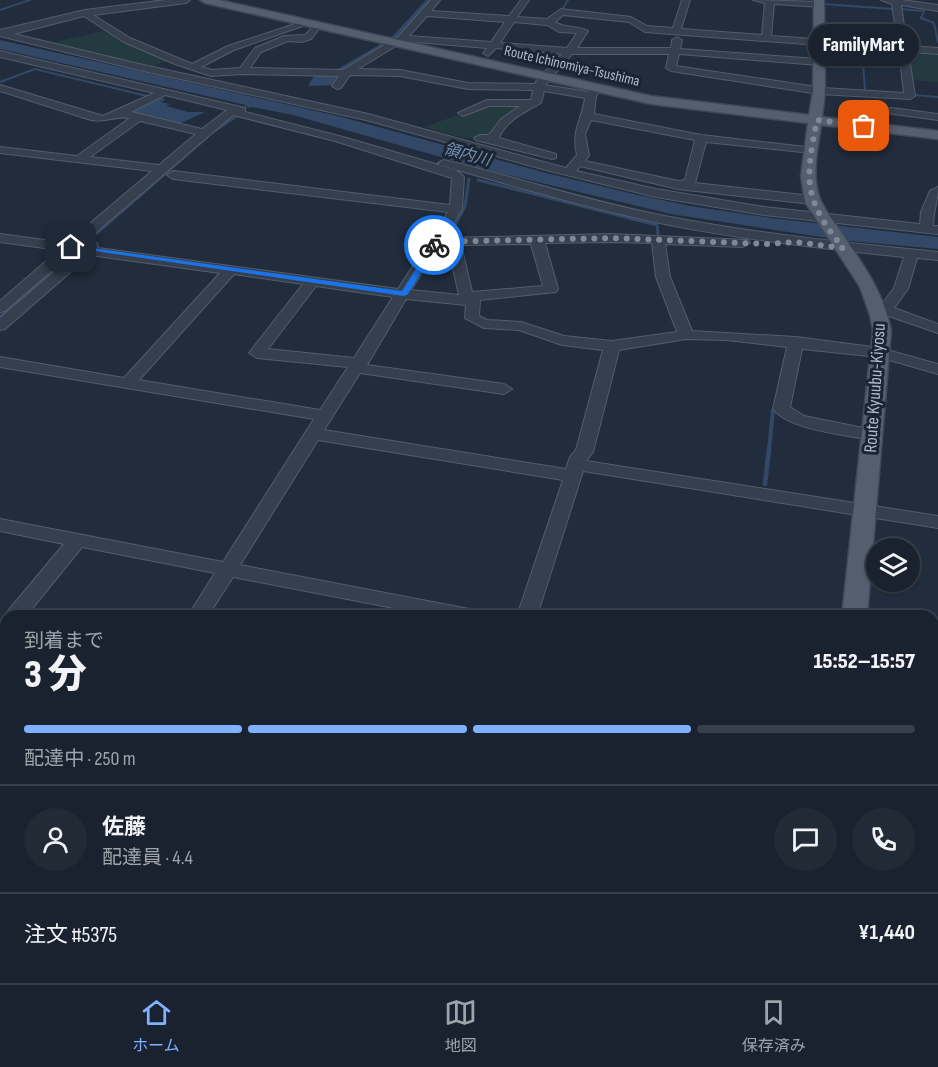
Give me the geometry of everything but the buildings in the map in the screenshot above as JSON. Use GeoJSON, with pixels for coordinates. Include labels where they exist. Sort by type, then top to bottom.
{"type":"FeatureCollection","features":[{"type":"Feature","properties":{"kind":"main road","name":"Route Ichinomiya-Tsushima"},"geometry":{"type":"LineString","coordinates":[[205,0],[482,62],[593,92],[938,135]]}},
{"type":"Feature","properties":{"kind":"main road","name":"Route Kyuubu-Kiyosu"},"geometry":{"type":"LineString","coordinates":[[819,2],[819,90],[809,185],[812,200],[867,281],[882,309],[882,330],[856,610]]}},
{"type":"Feature","properties":{"kind":"street"},"geometry":{"type":"LineString","coordinates":[[1,34],[85,13],[186,0]]}},
{"type":"Feature","properties":{"kind":"street"},"geometry":{"type":"LineString","coordinates":[[392,41],[423,0]]}},
{"type":"Feature","properties":{"kind":"street"},"geometry":{"type":"LineString","coordinates":[[337,86],[345,73],[392,41],[436,0]]}},
{"type":"Feature","properties":{"kind":"street"},"geometry":{"type":"LineString","coordinates":[[482,62],[525,0]]}},
{"type":"Feature","properties":{"kind":"street"},"geometry":{"type":"LineString","coordinates":[[686,0],[677,32],[675,51],[666,67],[819,90],[910,96],[896,2]]}},
{"type":"Feature","properties":{"kind":"street"},"geometry":{"type":"LineString","coordinates":[[756,0],[819,2]]}},
{"type":"Feature","properties":{"kind":"street"},"geometry":{"type":"LineString","coordinates":[[884,0],[938,8]]}},
{"type":"Feature","properties":{"kind":"street"},"geometry":{"type":"LineString","coordinates":[[766,38],[770,1]]}},
{"type":"Feature","properties":{"kind":"street"},"geometry":{"type":"LineString","coordinates":[[549,22],[561,12],[608,13],[645,29],[938,51]]}},
{"type":"Feature","properties":{"kind":"street"},"geometry":{"type":"LineString","coordinates":[[85,13],[127,40],[178,62],[211,73],[243,71],[400,74],[468,86],[543,80],[565,63],[568,51],[579,40],[583,31],[562,30],[549,22],[424,13]]}},
{"type":"Feature","properties":{"kind":"street"},"geometry":{"type":"LineString","coordinates":[[193,67],[231,48],[313,24]]}},
{"type":"Feature","properties":{"kind":"street"},"geometry":{"type":"LineString","coordinates":[[243,71],[258,50],[287,38],[308,37],[313,24]]}},
{"type":"Feature","properties":{"kind":"street"},"geometry":{"type":"LineString","coordinates":[[1,34],[338,110],[568,172],[666,195],[824,219],[932,229],[927,212],[938,191]]}},
{"type":"Feature","properties":{"kind":"street"},"geometry":{"type":"LineString","coordinates":[[392,41],[568,51],[675,51],[818,62]]}},
{"type":"Feature","properties":{"kind":"street"},"geometry":{"type":"LineString","coordinates":[[613,64],[615,51]]}},
{"type":"Feature","properties":{"kind":"street"},"geometry":{"type":"LineString","coordinates":[[0,54],[344,134],[549,193],[669,221],[796,242],[938,256]]}},
{"type":"Feature","properties":{"kind":"street"},"geometry":{"type":"LineString","coordinates":[[157,71],[178,62]]}},
{"type":"Feature","properties":{"kind":"street"},"geometry":{"type":"LineString","coordinates":[[493,140],[495,130],[516,113],[537,101],[543,80]]}},
{"type":"Feature","properties":{"kind":"street"},"geometry":{"type":"LineString","coordinates":[[0,88],[104,119],[122,113],[164,92]]}},
{"type":"Feature","properties":{"kind":"street"},"geometry":{"type":"LineString","coordinates":[[568,172],[583,155],[579,132],[588,116],[593,92]]}},
{"type":"Feature","properties":{"kind":"street"},"geometry":{"type":"LineString","coordinates":[[875,93],[891,111],[896,130]]}},
{"type":"Feature","properties":{"kind":"street"},"geometry":{"type":"LineString","coordinates":[[463,113],[487,103],[535,103]]}},
{"type":"Feature","properties":{"kind":"street"},"geometry":{"type":"LineString","coordinates":[[891,111],[938,117]]}},
{"type":"Feature","properties":{"kind":"street"},"geometry":{"type":"LineString","coordinates":[[0,326],[88,250],[204,133],[226,114],[232,112],[339,139],[452,173],[459,180],[457,207],[202,610]]}},
{"type":"Feature","properties":{"kind":"street"},"geometry":{"type":"LineString","coordinates":[[122,113],[204,133]]}},
{"type":"Feature","properties":{"kind":"street"},"geometry":{"type":"LineString","coordinates":[[0,308],[71,247],[242,115]]}},
{"type":"Feature","properties":{"kind":"street"},"geometry":{"type":"LineString","coordinates":[[588,116],[701,138],[811,150]]}},
{"type":"Feature","properties":{"kind":"street"},"geometry":{"type":"LineString","coordinates":[[78,159],[139,117]]}},
{"type":"Feature","properties":{"kind":"street"},"geometry":{"type":"LineString","coordinates":[[686,186],[691,181],[701,138]]}},
{"type":"Feature","properties":{"kind":"street"},"geometry":{"type":"LineString","coordinates":[[462,144],[476,139],[493,140],[578,163],[686,186],[812,200]]}},
{"type":"Feature","properties":{"kind":"street"},"geometry":{"type":"LineString","coordinates":[[0,152],[78,159],[167,172]]}},
{"type":"Feature","properties":{"kind":"street"},"geometry":{"type":"LineString","coordinates":[[0,152],[457,207]]}},
{"type":"Feature","properties":{"kind":"street"},"geometry":{"type":"LineString","coordinates":[[669,221],[659,240],[658,262],[666,291],[686,335]]}},
{"type":"Feature","properties":{"kind":"street"},"geometry":{"type":"LineString","coordinates":[[0,237],[404,294],[467,299],[551,289],[537,240]]}},
{"type":"Feature","properties":{"kind":"street"},"geometry":{"type":"LineString","coordinates":[[436,242],[659,240],[768,244],[796,242]]}},
{"type":"Feature","properties":{"kind":"street"},"geometry":{"type":"LineString","coordinates":[[454,243],[467,299],[472,301],[471,318],[484,324],[521,326],[562,340],[612,346],[686,335],[796,342],[859,352],[880,352],[938,369]]}},
{"type":"Feature","properties":{"kind":"street"},"geometry":{"type":"LineString","coordinates":[[911,254],[901,289],[882,309],[938,329]]}},
{"type":"Feature","properties":{"kind":"street"},"geometry":{"type":"LineString","coordinates":[[128,383],[231,269]]}},
{"type":"Feature","properties":{"kind":"street"},"geometry":{"type":"LineString","coordinates":[[313,281],[257,353],[359,365],[504,389]]}},
{"type":"Feature","properties":{"kind":"street"},"geometry":{"type":"LineString","coordinates":[[796,342],[781,409],[799,420],[872,435]]}},
{"type":"Feature","properties":{"kind":"street"},"geometry":{"type":"LineString","coordinates":[[528,610],[576,467],[584,452],[612,346]]}},
{"type":"Feature","properties":{"kind":"street"},"geometry":{"type":"LineString","coordinates":[[0,362],[128,383],[321,424]]}},
{"type":"Feature","properties":{"kind":"street"},"geometry":{"type":"LineString","coordinates":[[0,370],[576,467],[866,507],[938,513]]}},
{"type":"Feature","properties":{"kind":"street"},"geometry":{"type":"LineString","coordinates":[[866,507],[938,522]]}},
{"type":"Feature","properties":{"kind":"street"},"geometry":{"type":"LineString","coordinates":[[0,525],[438,610]]}},
{"type":"Feature","properties":{"kind":"street"},"geometry":{"type":"LineString","coordinates":[[20,610],[78,540]]}},
{"type":"Feature","properties":{"kind":"green space"},"geometry":{"type":"Polygon","coordinates":[[[108,30],[170,60],[147,68],[47,44],[108,30]]]}},
{"type":"Feature","properties":{"kind":"green space"},"geometry":{"type":"Polygon","coordinates":[[[907,54],[938,55],[938,82],[911,80],[907,54]]]}},
{"type":"Feature","properties":{"kind":"green space"},"geometry":{"type":"Polygon","coordinates":[[[486,105],[526,105],[499,123],[488,137],[464,138],[424,127],[486,105]]]}},
{"type":"Feature","properties":{"kind":"water"},"geometry":{"type":"Polygon","coordinates":[[[426,0],[431,0],[396,38],[340,74],[333,85],[308,86],[315,74],[336,70],[391,38],[426,0]]]}},
{"type":"Feature","properties":{"kind":"water","name":"領内川"},"geometry":{"type":"Polygon","coordinates":[[[0,40],[338,116],[546,173],[638,195],[690,206],[770,218],[938,237],[938,249],[840,240],[671,214],[483,169],[293,115],[253,107],[246,108],[249,106],[243,107],[246,105],[0,49],[0,40]]]}},
{"type":"Feature","properties":{"kind":"water"},"geometry":{"type":"Polygon","coordinates":[[[161,98],[166,99],[161,102],[170,104],[166,106],[188,112],[205,112],[179,124],[131,112],[161,98]]]}},
{"type":"Feature","properties":{"kind":"waterway"},"geometry":{"type":"LineString","coordinates":[[0,10],[30,0]]}},
{"type":"Feature","properties":{"kind":"waterway"},"geometry":{"type":"LineString","coordinates":[[562,10],[568,0]]}},
{"type":"Feature","properties":{"kind":"waterway"},"geometry":{"type":"LineString","coordinates":[[765,0],[781,1]]}},
{"type":"Feature","properties":{"kind":"waterway"},"geometry":{"type":"LineString","coordinates":[[824,4],[893,9]]}},
{"type":"Feature","properties":{"kind":"waterway"},"geometry":{"type":"LineString","coordinates":[[900,9],[924,11],[921,18],[934,23],[938,42]]}},
{"type":"Feature","properties":{"kind":"waterway"},"geometry":{"type":"LineString","coordinates":[[824,61],[863,64],[865,91],[868,92]]}},
{"type":"Feature","properties":{"kind":"waterway"},"geometry":{"type":"LineString","coordinates":[[0,82],[35,69],[151,97]]}},
{"type":"Feature","properties":{"kind":"waterway"},"geometry":{"type":"LineString","coordinates":[[914,95],[938,97]]}},
{"type":"Feature","properties":{"kind":"waterway"},"geometry":{"type":"LineString","coordinates":[[213,132],[235,117]]}},
{"type":"Feature","properties":{"kind":"waterway"},"geometry":{"type":"LineString","coordinates":[[82,246],[207,137]]}},
{"type":"Feature","properties":{"kind":"waterway"},"geometry":{"type":"LineString","coordinates":[[448,239],[465,206],[469,179]]}},
{"type":"Feature","properties":{"kind":"waterway"},"geometry":{"type":"LineString","coordinates":[[478,180],[657,225],[658,234]]}},
{"type":"Feature","properties":{"kind":"waterway"},"geometry":{"type":"LineString","coordinates":[[61,264],[76,251]]}},
{"type":"Feature","properties":{"kind":"waterway"},"geometry":{"type":"LineString","coordinates":[[0,317],[63,263]]}},
{"type":"Feature","properties":{"kind":"waterway"},"geometry":{"type":"LineString","coordinates":[[769,450],[773,411]]}},
{"type":"Feature","properties":{"kind":"waterway"},"geometry":{"type":"LineString","coordinates":[[765,484],[769,449]]}},
{"type":"Feature","properties":{"kind":"way so far"},"geometry":{"type":"LineString","coordinates":[[434,245],[436,242],[611,238],[768,244],[796,242],[843,248],[812,200],[808,171],[810,157],[817,120],[864,126]]}},
{"type":"Feature","properties":{"kind":"place","name":"FamilyMart"},"geometry":{"type":"Point","coordinates":[864,126]}},
{"type":"Feature","properties":{"kind":"route"},"geometry":{"type":"LineString","coordinates":[[71,247],[404,294],[434,245]]}}]}
